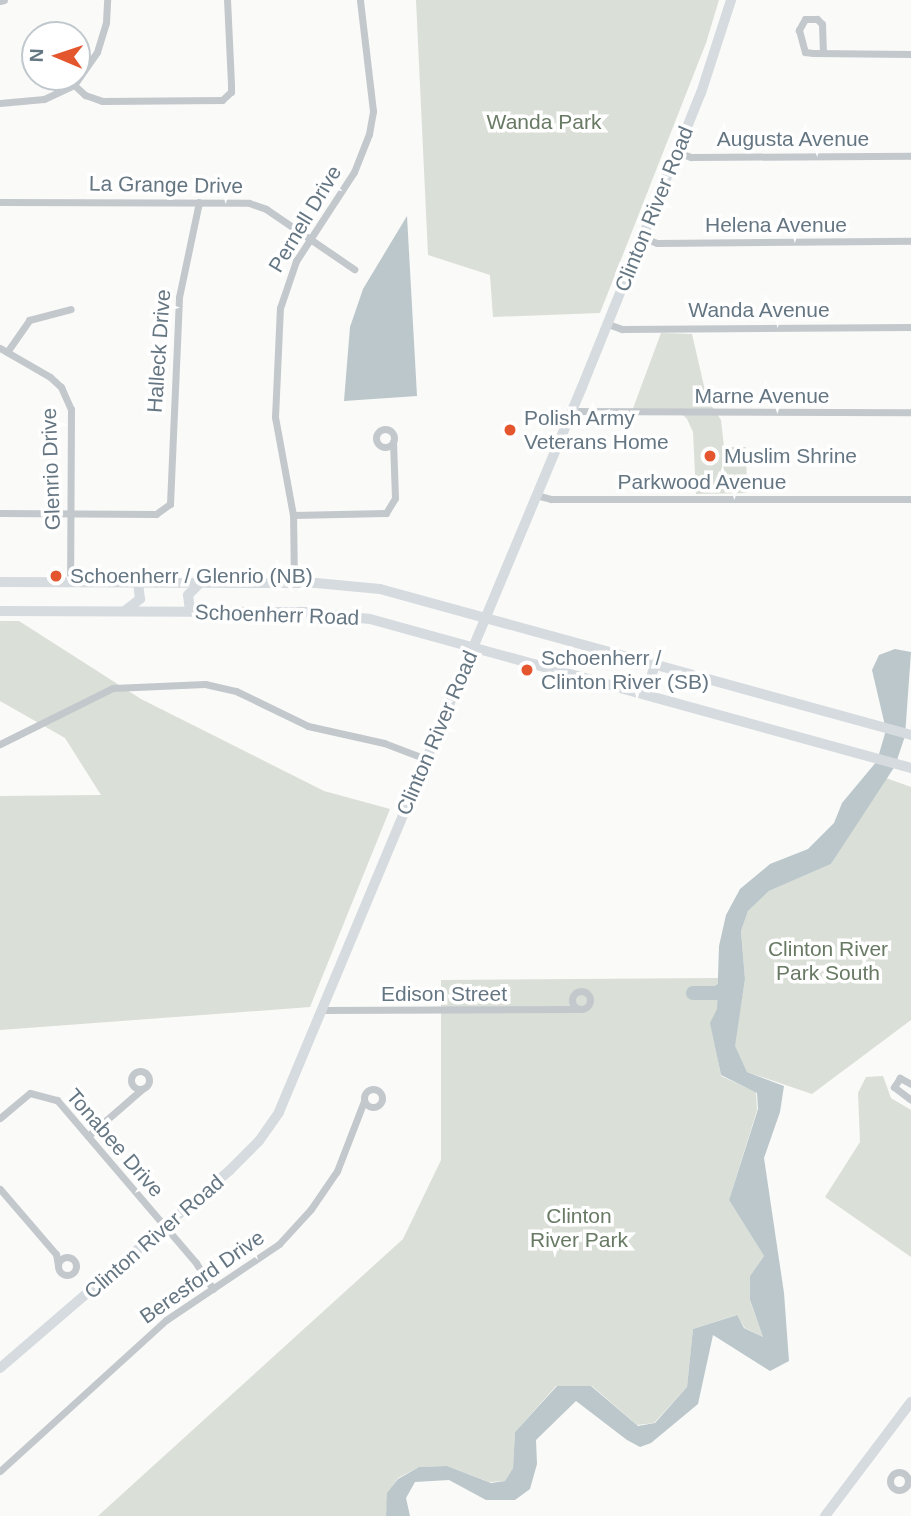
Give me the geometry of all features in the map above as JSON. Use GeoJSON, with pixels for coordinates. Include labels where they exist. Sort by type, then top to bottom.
{"type":"FeatureCollection","features":[{"type":"Feature","properties":{"kind":"main road","name":"Clinton River Road"},"geometry":{"type":"LineString","coordinates":[[0,1368],[229,1171],[265,1133],[323,1010],[608,324],[677,152],[731,0]]}},
{"type":"Feature","properties":{"kind":"main road","name":"Schoenherr Road"},"geometry":{"type":"LineString","coordinates":[[0,582],[294,583],[380,589],[486,615],[911,735]]}},
{"type":"Feature","properties":{"kind":"main road"},"geometry":{"type":"LineString","coordinates":[[125,611],[140,599],[138,582]]}},
{"type":"Feature","properties":{"kind":"main road"},"geometry":{"type":"LineString","coordinates":[[190,611],[188,595],[201,582]]}},
{"type":"Feature","properties":{"kind":"main road","name":"Schoenherr Road"},"geometry":{"type":"LineString","coordinates":[[0,611],[190,611],[345,615],[473,645],[908,767]]}},
{"type":"Feature","properties":{"kind":"main road"},"geometry":{"type":"LineString","coordinates":[[628,689],[650,682],[655,663]]}},
{"type":"Feature","properties":{"kind":"main road"},"geometry":{"type":"LineString","coordinates":[[825,1516],[911,1402]]}},
{"type":"Feature","properties":{"kind":"street"},"geometry":{"type":"LineString","coordinates":[[91,59],[100,45],[107,0]]}},
{"type":"Feature","properties":{"kind":"street"},"geometry":{"type":"LineString","coordinates":[[82,91],[92,99],[129,102],[222,100],[231,92],[227,0]]}},
{"type":"Feature","properties":{"kind":"street","name":"Pernell Drive"},"geometry":{"type":"LineString","coordinates":[[294,583],[293,515],[275,417],[283,293],[310,238],[354,172],[369,134],[373,111],[360,0]]}},
{"type":"Feature","properties":{"kind":"street"},"geometry":{"type":"LineString","coordinates":[[824,52],[822,24],[817,19],[805,19],[799,30],[801,49],[824,52],[911,54]]}},
{"type":"Feature","properties":{"kind":"street"},"geometry":{"type":"LineString","coordinates":[[0,103],[44,99],[61,91]]}},
{"type":"Feature","properties":{"kind":"street","name":"Augusta Avenue"},"geometry":{"type":"LineString","coordinates":[[677,152],[691,157],[911,156]]}},
{"type":"Feature","properties":{"kind":"street","name":"La Grange Drive"},"geometry":{"type":"LineString","coordinates":[[0,202],[200,202],[257,205],[354,268]]}},
{"type":"Feature","properties":{"kind":"street","name":"Halleck Drive"},"geometry":{"type":"LineString","coordinates":[[71,514],[156,514],[170,504],[178,297],[200,202]]}},
{"type":"Feature","properties":{"kind":"street","name":"Helena Avenue"},"geometry":{"type":"LineString","coordinates":[[642,237],[657,243],[911,242]]}},
{"type":"Feature","properties":{"kind":"street"},"geometry":{"type":"LineString","coordinates":[[3,350],[29,320],[71,309]]}},
{"type":"Feature","properties":{"kind":"street","name":"Wanda Avenue"},"geometry":{"type":"LineString","coordinates":[[608,324],[622,329],[911,327]]}},
{"type":"Feature","properties":{"kind":"street","name":"Glenrio Drive"},"geometry":{"type":"LineString","coordinates":[[3,350],[50,377],[66,396],[71,409],[70,582]]}},
{"type":"Feature","properties":{"kind":"street","name":"Marne Avenue"},"geometry":{"type":"LineString","coordinates":[[572,411],[911,412]]}},
{"type":"Feature","properties":{"kind":"street"},"geometry":{"type":"LineString","coordinates":[[293,515],[386,513],[395,498],[391,451],[393,442],[391,432],[381,430],[377,438],[391,451]]}},
{"type":"Feature","properties":{"kind":"street"},"geometry":{"type":"LineString","coordinates":[[383,446],[393,442]]}},
{"type":"Feature","properties":{"kind":"street","name":"Parkwood Avenue"},"geometry":{"type":"LineString","coordinates":[[537,495],[551,499],[911,499]]}},
{"type":"Feature","properties":{"kind":"street"},"geometry":{"type":"LineString","coordinates":[[0,513],[71,514]]}},
{"type":"Feature","properties":{"kind":"street"},"geometry":{"type":"LineString","coordinates":[[0,744],[113,688],[205,684],[236,691],[308,726],[384,743],[426,759]]}},
{"type":"Feature","properties":{"kind":"street"},"geometry":{"type":"LineString","coordinates":[[566,1010],[572,1000],[579,992],[587,994],[589,1005],[579,1009],[572,1000]]}},
{"type":"Feature","properties":{"kind":"street","name":"Edison Street"},"geometry":{"type":"LineString","coordinates":[[323,1010],[579,1009]]}},
{"type":"Feature","properties":{"kind":"street"},"geometry":{"type":"LineString","coordinates":[[88,1136],[149,1083],[145,1073],[135,1073],[133,1096]]}},
{"type":"Feature","properties":{"kind":"street"},"geometry":{"type":"LineString","coordinates":[[911,1084],[903,1077],[895,1081],[894,1090],[911,1099],[911,1089]]}},
{"type":"Feature","properties":{"kind":"street"},"geometry":{"type":"LineString","coordinates":[[132,1084],[142,1089]]}},
{"type":"Feature","properties":{"kind":"street"},"geometry":{"type":"LineString","coordinates":[[901,1095],[911,1089]]}},
{"type":"Feature","properties":{"kind":"street"},"geometry":{"type":"LineString","coordinates":[[360,1115],[373,1107],[382,1100],[377,1090],[369,1090],[364,1101],[373,1107]]}},
{"type":"Feature","properties":{"kind":"street","name":"Tonabee Drive"},"geometry":{"type":"LineString","coordinates":[[0,1118],[21,1097],[38,1093],[57,1100],[164,1226],[213,1289]]}},
{"type":"Feature","properties":{"kind":"street","name":"Beresford Drive"},"geometry":{"type":"LineString","coordinates":[[0,1471],[94,1381],[166,1320],[267,1254],[304,1218],[337,1171],[364,1101]]}},
{"type":"Feature","properties":{"kind":"street"},"geometry":{"type":"LineString","coordinates":[[0,1189],[56,1254],[63,1275],[74,1272],[74,1261],[56,1254]]}},
{"type":"Feature","properties":{"kind":"street"},"geometry":{"type":"LineString","coordinates":[[58,1265],[66,1257]]}},
{"type":"Feature","properties":{"kind":"street"},"geometry":{"type":"LineString","coordinates":[[904,1473],[908,1481],[911,1490],[892,1486],[893,1475],[904,1473]]}},
{"type":"Feature","properties":{"kind":"street"},"geometry":{"type":"LineString","coordinates":[[902,1490],[908,1481]]}},
{"type":"Feature","properties":{"kind":"green space","name":"Wanda Park"},"geometry":{"type":"Polygon","coordinates":[[[416,0],[719,0],[706,43],[600,313],[493,317],[490,275],[428,255],[416,0]]]}},
{"type":"Feature","properties":{"kind":"green space"},"geometry":{"type":"Polygon","coordinates":[[[661,333],[692,334],[707,399],[721,420],[724,447],[746,447],[747,493],[696,494],[693,432],[687,419],[677,409],[632,411],[661,333]]]}},
{"type":"Feature","properties":{"kind":"green space"},"geometry":{"type":"Polygon","coordinates":[[[0,621],[19,621],[141,699],[324,791],[390,809],[310,1007],[0,1030],[0,796],[101,795],[65,738],[0,701],[0,621]]]}},
{"type":"Feature","properties":{"kind":"green space","name":"Clinton River Park South"},"geometry":{"type":"Polygon","coordinates":[[[886,778],[911,787],[911,1020],[812,1094],[747,1072],[734,1046],[745,979],[741,931],[748,911],[769,891],[831,864],[886,778]]]}},
{"type":"Feature","properties":{"kind":"green space","name":"Clinton River Park"},"geometry":{"type":"Polygon","coordinates":[[[718,978],[717,1010],[711,1024],[721,1076],[756,1092],[757,1110],[729,1200],[764,1256],[750,1276],[750,1301],[763,1337],[745,1328],[736,1315],[693,1329],[687,1387],[654,1423],[637,1425],[592,1386],[556,1386],[515,1432],[513,1468],[505,1481],[489,1482],[447,1466],[419,1467],[398,1478],[388,1493],[386,1516],[98,1516],[403,1239],[441,1160],[441,980],[718,978]]]}},
{"type":"Feature","properties":{"kind":"green space"},"geometry":{"type":"Polygon","coordinates":[[[883,1076],[891,1098],[911,1110],[911,1257],[825,1197],[860,1142],[858,1093],[866,1077],[883,1076]]]}},
{"type":"Feature","properties":{"kind":"shaded area"},"geometry":{"type":"Polygon","coordinates":[[[407,216],[417,396],[344,401],[350,327],[363,289],[407,216]]]}},
{"type":"Feature","properties":{"kind":"shaded area"},"geometry":{"type":"Polygon","coordinates":[[[895,649],[911,652],[905,736],[895,766],[831,864],[769,891],[748,911],[741,931],[745,979],[735,1046],[747,1072],[784,1086],[780,1112],[764,1158],[784,1293],[789,1361],[770,1371],[713,1335],[698,1404],[651,1443],[640,1447],[627,1440],[576,1401],[536,1440],[537,1464],[530,1489],[515,1500],[486,1500],[449,1480],[415,1482],[406,1498],[410,1516],[386,1516],[387,1493],[398,1479],[419,1467],[447,1466],[491,1483],[505,1481],[513,1468],[515,1432],[557,1386],[591,1386],[638,1426],[655,1423],[687,1387],[693,1329],[737,1315],[744,1328],[763,1337],[750,1300],[750,1276],[764,1256],[729,1200],[758,1109],[757,1093],[721,1075],[710,1023],[717,1009],[719,946],[726,915],[740,889],[770,864],[808,849],[834,823],[842,803],[877,761],[886,730],[872,670],[879,655],[895,649]]]}},
{"type":"Feature","properties":{"kind":"waterway"},"geometry":{"type":"LineString","coordinates":[[693,993],[717,993],[733,983]]}},
{"type":"Feature","properties":{"kind":"place","name":"Polish Army Veterans Home"},"geometry":{"type":"Point","coordinates":[510,430]}},
{"type":"Feature","properties":{"kind":"place","name":"Muslim Shrine"},"geometry":{"type":"Point","coordinates":[710,456]}},
{"type":"Feature","properties":{"kind":"place","name":"Schoenherr / Glenrio (NB)"},"geometry":{"type":"Point","coordinates":[56,576]}},
{"type":"Feature","properties":{"kind":"place","name":"Schoenherr / Clinton River (SB)"},"geometry":{"type":"Point","coordinates":[527,670]}}]}
